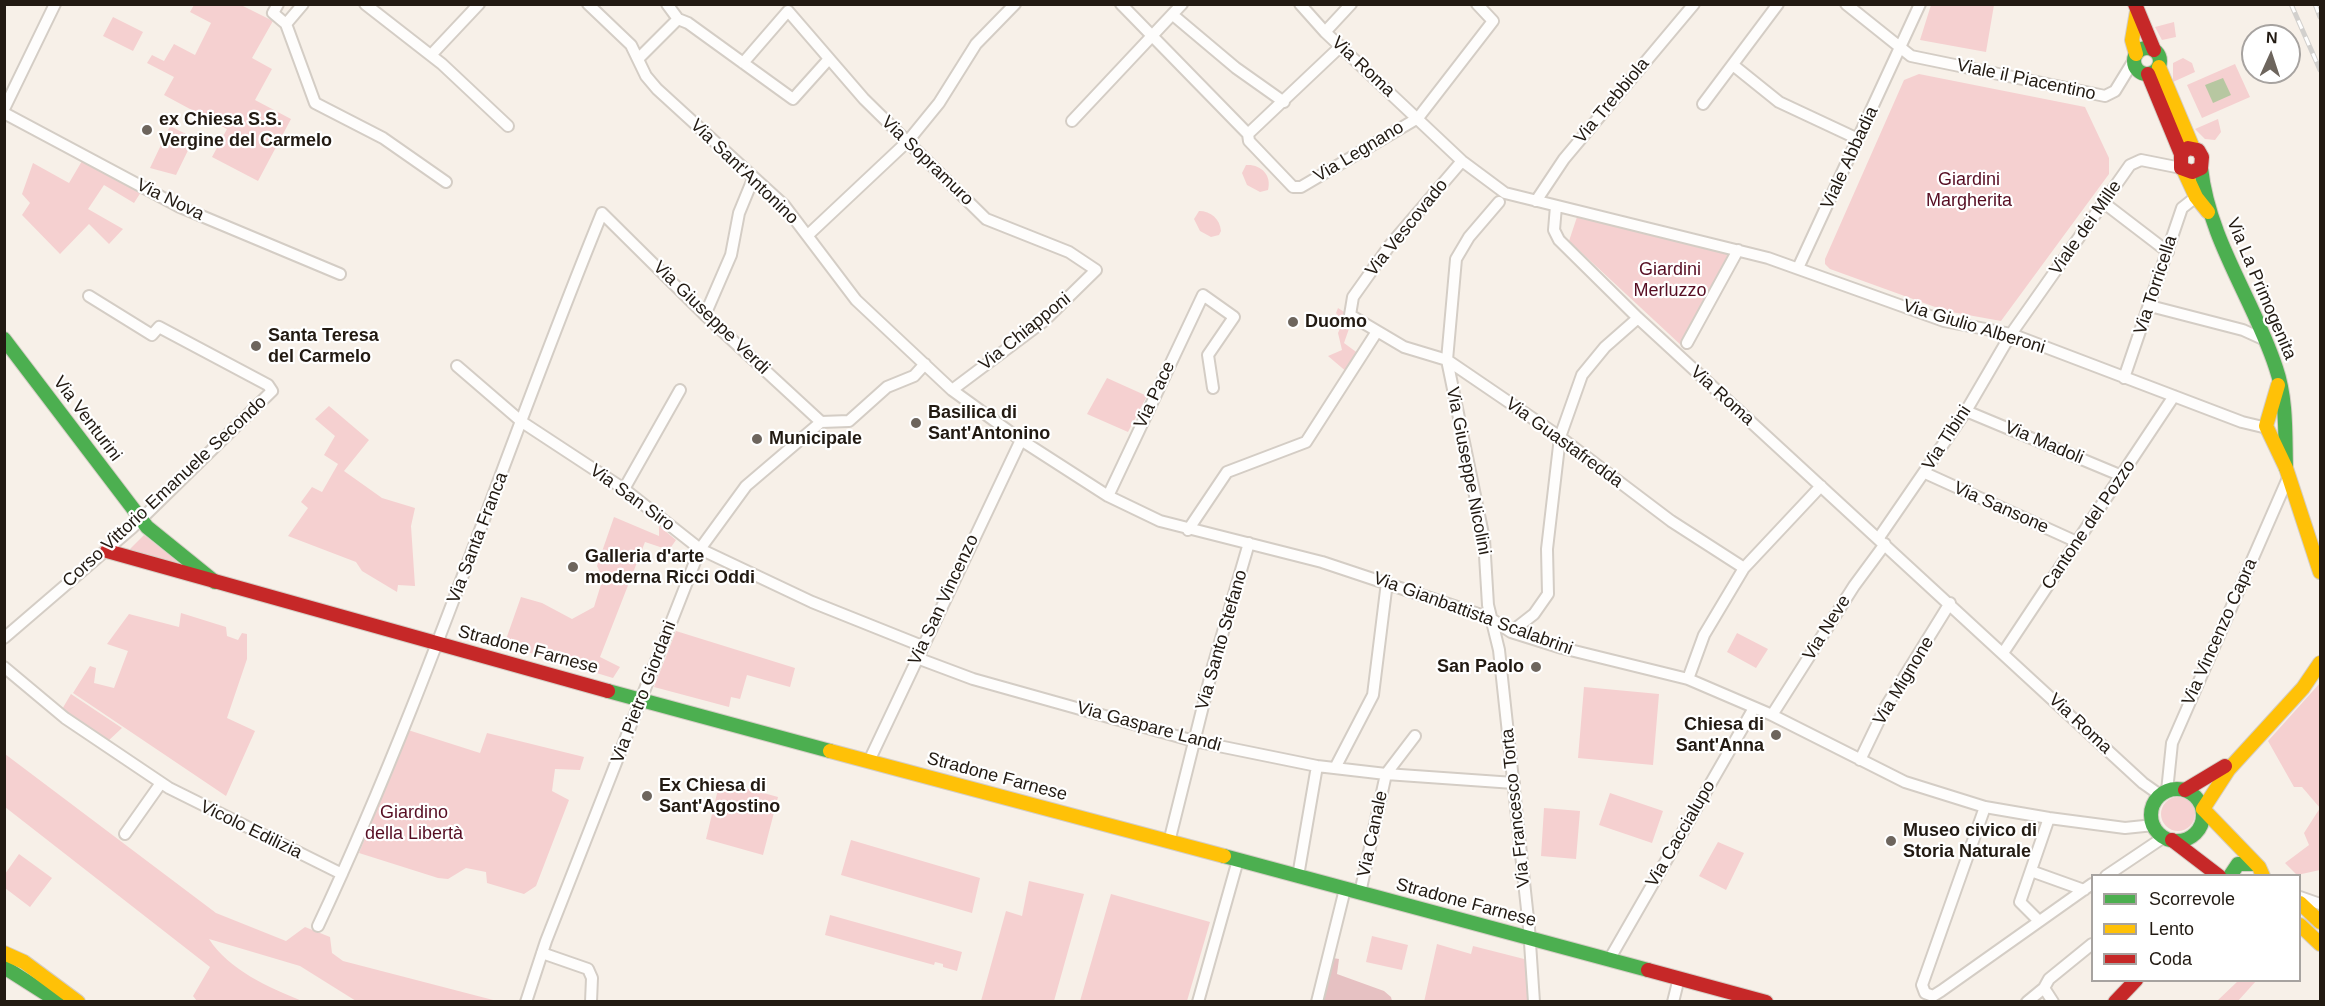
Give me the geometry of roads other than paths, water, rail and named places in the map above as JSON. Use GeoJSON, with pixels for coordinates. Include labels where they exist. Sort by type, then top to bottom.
{"type":"FeatureCollection","features":[{"type":"Feature","properties":{"kind":"street"},"geometry":{"type":"LineString","coordinates":[[4,111],[55,4]]}},
{"type":"Feature","properties":{"kind":"street"},"geometry":{"type":"LineString","coordinates":[[278,4],[273,13],[286,24],[315,103],[383,138],[446,182]]}},
{"type":"Feature","properties":{"kind":"street"},"geometry":{"type":"LineString","coordinates":[[286,24],[303,4]]}},
{"type":"Feature","properties":{"kind":"street"},"geometry":{"type":"LineString","coordinates":[[365,4],[431,55],[508,126]]}},
{"type":"Feature","properties":{"kind":"street"},"geometry":{"type":"LineString","coordinates":[[431,55],[479,4]]}},
{"type":"Feature","properties":{"kind":"street","name":"Via Sant'Antonino"},"geometry":{"type":"LineString","coordinates":[[588,4],[631,45],[646,76],[657,89],[784,205],[856,300],[925,364]]}},
{"type":"Feature","properties":{"kind":"street"},"geometry":{"type":"LineString","coordinates":[[667,4],[678,19],[688,23],[793,99],[828,60]]}},
{"type":"Feature","properties":{"kind":"street"},"geometry":{"type":"LineString","coordinates":[[808,235],[908,141],[939,103],[976,44],[1015,4]]}},
{"type":"Feature","properties":{"kind":"street"},"geometry":{"type":"LineString","coordinates":[[1121,4],[1248,134],[1341,46]]}},
{"type":"Feature","properties":{"kind":"street"},"geometry":{"type":"LineString","coordinates":[[1072,121],[1182,4]]}},
{"type":"Feature","properties":{"kind":"street","name":"Via Roma"},"geometry":{"type":"LineString","coordinates":[[1300,4],[1325,32],[1418,117],[1462,161],[1505,193],[1556,206],[1554,230],[1559,240],[1638,318],[2144,783],[2164,793]]}},
{"type":"Feature","properties":{"kind":"street"},"geometry":{"type":"LineString","coordinates":[[1325,32],[1352,4]]}},
{"type":"Feature","properties":{"kind":"street"},"geometry":{"type":"LineString","coordinates":[[1418,117],[1493,21],[1478,4]]}},
{"type":"Feature","properties":{"kind":"street","name":"Via Trebbiola"},"geometry":{"type":"LineString","coordinates":[[1536,201],[1564,159],[1694,4]]}},
{"type":"Feature","properties":{"kind":"street"},"geometry":{"type":"LineString","coordinates":[[1703,104],[1778,4]]}},
{"type":"Feature","properties":{"kind":"street","name":"Viale il Piacentino"},"geometry":{"type":"LineString","coordinates":[[1846,4],[1911,56],[2105,96],[2115,91],[2135,57]]}},
{"type":"Feature","properties":{"kind":"street","name":"Viale Abbadia"},"geometry":{"type":"LineString","coordinates":[[1798,268],[1920,4]]}},
{"type":"Feature","properties":{"kind":"street"},"geometry":{"type":"LineString","coordinates":[[2136,8],[2159,52],[2160,60],[2153,71]]}},
{"type":"Feature","properties":{"kind":"street"},"geometry":{"type":"LineString","coordinates":[[2136,8],[2132,40],[2138,70],[2153,71]]}},
{"type":"Feature","properties":{"kind":"street","name":"Via Sopramuro"},"geometry":{"type":"LineString","coordinates":[[743,63],[788,11],[864,99],[986,219],[1069,252],[1096,270]]}},
{"type":"Feature","properties":{"kind":"street"},"geometry":{"type":"LineString","coordinates":[[1173,15],[1236,68],[1284,102]]}},
{"type":"Feature","properties":{"kind":"street"},"geometry":{"type":"LineString","coordinates":[[639,58],[678,19]]}},
{"type":"Feature","properties":{"kind":"street"},"geometry":{"type":"LineString","coordinates":[[2135,57],[2147,48],[2159,52]]}},
{"type":"Feature","properties":{"kind":"street"},"geometry":{"type":"LineString","coordinates":[[1733,65],[1779,102],[1858,139]]}},
{"type":"Feature","properties":{"kind":"street"},"geometry":{"type":"LineString","coordinates":[[2153,71],[2185,160],[2192,172],[2201,168]]}},
{"type":"Feature","properties":{"kind":"street","name":"Via Nova"},"geometry":{"type":"LineString","coordinates":[[4,111],[180,207],[340,274]]}},
{"type":"Feature","properties":{"kind":"street","name":"Via Legnano"},"geometry":{"type":"LineString","coordinates":[[1248,134],[1249,141],[1293,187],[1301,187],[1418,117]]}},
{"type":"Feature","properties":{"kind":"street","name":"Via La Primogenita"},"geometry":{"type":"LineString","coordinates":[[2209,213],[2196,197],[2185,160],[2202,157],[2201,168],[2209,213],[2265,340],[2279,380],[2285,423],[2287,473]]}},
{"type":"Feature","properties":{"kind":"street","name":"Viale dei Mille"},"geometry":{"type":"LineString","coordinates":[[2011,334],[2135,162],[2185,160]]}},
{"type":"Feature","properties":{"kind":"street","name":"Via Vescovado"},"geometry":{"type":"LineString","coordinates":[[1353,297],[1390,244],[1462,161]]}},
{"type":"Feature","properties":{"kind":"street"},"geometry":{"type":"LineString","coordinates":[[705,315],[731,255],[739,213],[753,179]]}},
{"type":"Feature","properties":{"kind":"street","name":"Via Torricella"},"geometry":{"type":"LineString","coordinates":[[2124,378],[2182,208],[2196,197]]}},
{"type":"Feature","properties":{"kind":"street","name":"Via Giuseppe Nicolini"},"geometry":{"type":"LineString","coordinates":[[1498,202],[1469,237],[1456,258],[1447,360],[1484,539],[1490,618],[1499,650]]}},
{"type":"Feature","properties":{"kind":"street"},"geometry":{"type":"LineString","coordinates":[[2104,203],[2168,252]]}},
{"type":"Feature","properties":{"kind":"street","name":"Via Giulio Alberoni"},"geometry":{"type":"LineString","coordinates":[[1556,206],[1738,250],[1798,268],[1944,321],[2011,334],[2242,422],[2269,422]]}},
{"type":"Feature","properties":{"kind":"street","name":"Via Giuseppe Verdi"},"geometry":{"type":"LineString","coordinates":[[602,213],[705,315],[821,422]]}},
{"type":"Feature","properties":{"kind":"street","name":"Via Santa Franca"},"geometry":{"type":"LineString","coordinates":[[318,926],[342,874],[437,645],[559,318],[602,213]]}},
{"type":"Feature","properties":{"kind":"street"},"geometry":{"type":"LineString","coordinates":[[1687,343],[1738,250]]}},
{"type":"Feature","properties":{"kind":"street","name":"Via Chiapponi"},"geometry":{"type":"LineString","coordinates":[[952,390],[1044,321],[1096,270]]}},
{"type":"Feature","properties":{"kind":"street","name":"Corso Vittorio Emanuele Secondo"},"geometry":{"type":"LineString","coordinates":[[4,638],[107,551],[272,391],[268,385],[159,327],[152,335],[89,296]]}},
{"type":"Feature","properties":{"kind":"street","name":"Via Pace"},"geometry":{"type":"LineString","coordinates":[[1108,496],[1203,296],[1234,317],[1208,355],[1213,388]]}},
{"type":"Feature","properties":{"kind":"street","name":"Via Guastafredda"},"geometry":{"type":"LineString","coordinates":[[1353,297],[1350,315],[1376,333],[1404,347],[1447,360],[1560,437],[1671,521],[1744,568]]}},
{"type":"Feature","properties":{"kind":"street"},"geometry":{"type":"LineString","coordinates":[[2150,306],[2235,328],[2265,340]]}},
{"type":"Feature","properties":{"kind":"street"},"geometry":{"type":"LineString","coordinates":[[1511,632],[1534,614],[1548,594],[1547,549],[1560,437],[1582,375],[1605,346],[1638,318]]}},
{"type":"Feature","properties":{"kind":"street"},"geometry":{"type":"LineString","coordinates":[[1188,530],[1227,472],[1306,442],[1376,333]]}},
{"type":"Feature","properties":{"kind":"street","name":"Via Tibini"},"geometry":{"type":"LineString","coordinates":[[1882,541],[1966,411],[2011,334]]}},
{"type":"Feature","properties":{"kind":"street","name":"Via Venturini"},"geometry":{"type":"LineString","coordinates":[[4,339],[141,519]]}},
{"type":"Feature","properties":{"kind":"street"},"geometry":{"type":"LineString","coordinates":[[821,422],[849,421],[887,387],[914,376],[925,364]]}},
{"type":"Feature","properties":{"kind":"street","name":"Via Gianbattista Scalabrini"},"geometry":{"type":"LineString","coordinates":[[925,364],[952,390],[1022,440],[1108,496],[1160,521],[1188,530],[1250,543],[1387,582],[1490,618],[1511,632],[1562,648],[1688,679],[1772,715],[1905,782],[1985,807],[2125,828],[2154,825]]}},
{"type":"Feature","properties":{"kind":"street","name":"Via San Siro"},"geometry":{"type":"LineString","coordinates":[[456,366],[522,422],[624,489],[700,549],[812,602],[922,646]]}},
{"type":"Feature","properties":{"kind":"street","name":"Via La Primogenita"},"geometry":{"type":"LineString","coordinates":[[2279,380],[2269,422],[2320,572]]}},
{"type":"Feature","properties":{"kind":"street"},"geometry":{"type":"LineString","coordinates":[[624,489],[680,390]]}},
{"type":"Feature","properties":{"kind":"street","name":"Cantone del Pozzo"},"geometry":{"type":"LineString","coordinates":[[2003,653],[2174,396]]}},
{"type":"Feature","properties":{"kind":"street","name":"Via Madoli"},"geometry":{"type":"LineString","coordinates":[[1966,411],[2122,476]]}},
{"type":"Feature","properties":{"kind":"street","name":"Via Pietro Giordani"},"geometry":{"type":"LineString","coordinates":[[526,1002],[542,953],[700,549],[746,486],[821,422]]}},
{"type":"Feature","properties":{"kind":"street"},"geometry":{"type":"LineString","coordinates":[[2269,422],[2280,431],[2285,423]]}},
{"type":"Feature","properties":{"kind":"street","name":"Via San Vincenzo"},"geometry":{"type":"LineString","coordinates":[[869,761],[1022,440]]}},
{"type":"Feature","properties":{"kind":"street","name":"Via Sansone"},"geometry":{"type":"LineString","coordinates":[[1924,473],[2077,542]]}},
{"type":"Feature","properties":{"kind":"street","name":"Via Vincenzo Capra"},"geometry":{"type":"LineString","coordinates":[[2164,793],[2172,743],[2178,727],[2287,473]]}},
{"type":"Feature","properties":{"kind":"street"},"geometry":{"type":"LineString","coordinates":[[1688,679],[1704,635],[1744,568],[1821,486]]}},
{"type":"Feature","properties":{"kind":"street","name":"Stradone Farnese"},"geometry":{"type":"LineString","coordinates":[[141,519],[219,585]]}},
{"type":"Feature","properties":{"kind":"street","name":"Via Neve"},"geometry":{"type":"LineString","coordinates":[[1772,715],[1882,541]]}},
{"type":"Feature","properties":{"kind":"street","name":"Via Santo Stefano"},"geometry":{"type":"LineString","coordinates":[[1169,842],[1213,666],[1250,543]]}},
{"type":"Feature","properties":{"kind":"street","name":"Stradone Farnese"},"geometry":{"type":"LineString","coordinates":[[107,551],[168,571],[437,645],[1766,1002]]}},
{"type":"Feature","properties":{"kind":"street"},"geometry":{"type":"LineString","coordinates":[[168,571],[185,567],[185,557]]}},
{"type":"Feature","properties":{"kind":"street"},"geometry":{"type":"LineString","coordinates":[[1335,768],[1373,695],[1387,582]]}},
{"type":"Feature","properties":{"kind":"street","name":"Via Mignone"},"geometry":{"type":"LineString","coordinates":[[1860,760],[1885,708],[1950,603]]}},
{"type":"Feature","properties":{"kind":"street","name":"Via Francesco Torta"},"geometry":{"type":"LineString","coordinates":[[1499,650],[1530,938],[1533,1002]]}},
{"type":"Feature","properties":{"kind":"street","name":"Via Gaspare Landi"},"geometry":{"type":"LineString","coordinates":[[917,658],[973,679],[1194,741],[1317,766],[1386,774],[1514,783]]}},
{"type":"Feature","properties":{"kind":"street"},"geometry":{"type":"LineString","coordinates":[[2109,874],[2168,839],[2181,841],[2196,833],[2203,817],[2203,809],[2222,777],[2320,666]]}},
{"type":"Feature","properties":{"kind":"street","name":"Vicolo Edilizia"},"geometry":{"type":"LineString","coordinates":[[4,667],[65,718],[161,783],[342,874]]}},
{"type":"Feature","properties":{"kind":"street","name":"Via Caccialupo"},"geometry":{"type":"LineString","coordinates":[[1609,960],[1754,708]]}},
{"type":"Feature","properties":{"kind":"street"},"geometry":{"type":"LineString","coordinates":[[1386,774],[1415,736]]}},
{"type":"Feature","properties":{"kind":"street"},"geometry":{"type":"LineString","coordinates":[[2216,874],[2168,839],[2154,825],[2152,809],[2164,793],[2185,790],[2216,774],[2241,753]]}},
{"type":"Feature","properties":{"kind":"street"},"geometry":{"type":"LineString","coordinates":[[1298,876],[1317,766]]}},
{"type":"Feature","properties":{"kind":"street","name":"Via Canale"},"geometry":{"type":"LineString","coordinates":[[1360,893],[1386,774]]}},
{"type":"Feature","properties":{"kind":"street"},"geometry":{"type":"LineString","coordinates":[[125,834],[161,783]]}},
{"type":"Feature","properties":{"kind":"street"},"geometry":{"type":"LineString","coordinates":[[2185,790],[2199,800],[2203,809],[2262,874]]}},
{"type":"Feature","properties":{"kind":"street"},"geometry":{"type":"LineString","coordinates":[[1985,807],[1922,985],[1925,993],[1932,996],[1947,987],[2088,887]]}},
{"type":"Feature","properties":{"kind":"street"},"geometry":{"type":"LineString","coordinates":[[2039,921],[2020,902],[2049,818]]}},
{"type":"Feature","properties":{"kind":"street"},"geometry":{"type":"LineString","coordinates":[[2195,858],[2200,874]]}},
{"type":"Feature","properties":{"kind":"street"},"geometry":{"type":"LineString","coordinates":[[1198,1002],[1238,860]]}},
{"type":"Feature","properties":{"kind":"street"},"geometry":{"type":"LineString","coordinates":[[2231,874],[2238,864],[2254,864]]}},
{"type":"Feature","properties":{"kind":"street"},"geometry":{"type":"LineString","coordinates":[[2031,871],[2072,885],[2088,887]]}},
{"type":"Feature","properties":{"kind":"street"},"geometry":{"type":"LineString","coordinates":[[1317,1002],[1345,889]]}},
{"type":"Feature","properties":{"kind":"street"},"geometry":{"type":"LineString","coordinates":[[2301,897],[2319,901]]}},
{"type":"Feature","properties":{"kind":"street"},"geometry":{"type":"LineString","coordinates":[[2301,904],[2320,922]]}},
{"type":"Feature","properties":{"kind":"street"},"geometry":{"type":"LineString","coordinates":[[2301,926],[2320,944]]}},
{"type":"Feature","properties":{"kind":"street"},"geometry":{"type":"LineString","coordinates":[[2027,1002],[2044,988],[2049,979],[2091,945]]}},
{"type":"Feature","properties":{"kind":"street"},"geometry":{"type":"LineString","coordinates":[[4,953],[24,962],[68,999]]}},
{"type":"Feature","properties":{"kind":"street"},"geometry":{"type":"LineString","coordinates":[[542,953],[588,969],[592,978],[591,1002]]}},
{"type":"Feature","properties":{"kind":"street"},"geometry":{"type":"LineString","coordinates":[[4,967],[68,999]]}},
{"type":"Feature","properties":{"kind":"street"},"geometry":{"type":"LineString","coordinates":[[1673,1002],[1679,978]]}},
{"type":"Feature","properties":{"kind":"street"},"geometry":{"type":"LineString","coordinates":[[2115,1002],[2135,982]]}},
{"type":"Feature","properties":{"kind":"street"},"geometry":{"type":"LineString","coordinates":[[2044,988],[2053,1002]]}},
{"type":"Feature","properties":{"kind":"railway"},"geometry":{"type":"LineString","coordinates":[[2291,4],[2320,70]]}},
{"type":"Feature","properties":{"kind":"railway"},"geometry":{"type":"LineString","coordinates":[[2315,4],[2320,17]]}},
{"type":"Feature","properties":{"kind":"place","name":"ex Chiesa S.S. Vergine del Carmelo"},"geometry":{"type":"Point","coordinates":[147,130]}},
{"type":"Feature","properties":{"kind":"place","name":"Duomo"},"geometry":{"type":"Point","coordinates":[1293,322]}},
{"type":"Feature","properties":{"kind":"place","name":"Santa Teresa del Carmelo"},"geometry":{"type":"Point","coordinates":[256,346]}},
{"type":"Feature","properties":{"kind":"place","name":"Basilica di Sant'Antonino"},"geometry":{"type":"Point","coordinates":[916,423]}},
{"type":"Feature","properties":{"kind":"place","name":"Municipale"},"geometry":{"type":"Point","coordinates":[757,439]}},
{"type":"Feature","properties":{"kind":"place","name":"Galleria d'arte moderna Ricci Oddi"},"geometry":{"type":"Point","coordinates":[573,567]}},
{"type":"Feature","properties":{"kind":"place","name":"San Paolo"},"geometry":{"type":"Point","coordinates":[1536,667]}},
{"type":"Feature","properties":{"kind":"place","name":"Chiesa di Sant'Anna"},"geometry":{"type":"Point","coordinates":[1776,735]}},
{"type":"Feature","properties":{"kind":"place","name":"Ex Chiesa di Sant'Agostino"},"geometry":{"type":"Point","coordinates":[647,796]}},
{"type":"Feature","properties":{"kind":"place","name":"Museo civico di Storia Naturale"},"geometry":{"type":"Point","coordinates":[1891,841]}},
{"type":"Feature","properties":{"kind":"park label","name":"Giardini Margherita"},"geometry":{"type":"Point","coordinates":[1969,190]}},
{"type":"Feature","properties":{"kind":"park label","name":"Giardini Merluzzo"},"geometry":{"type":"Point","coordinates":[1670,280]}},
{"type":"Feature","properties":{"kind":"park label","name":"Giardino della Libertà"},"geometry":{"type":"Point","coordinates":[414,823]}}]}
